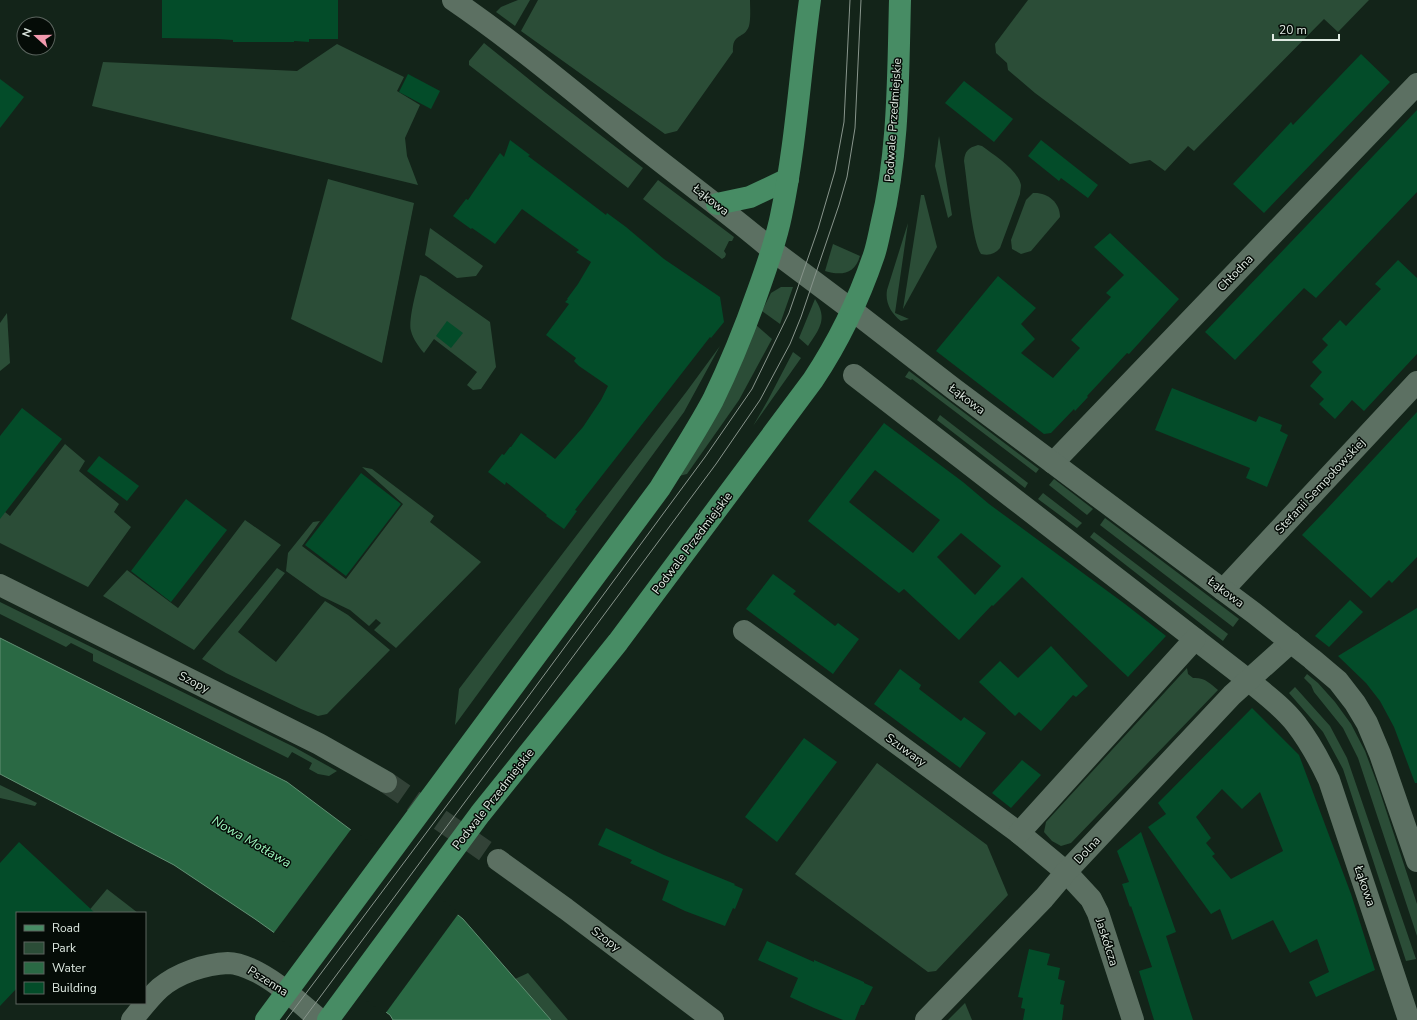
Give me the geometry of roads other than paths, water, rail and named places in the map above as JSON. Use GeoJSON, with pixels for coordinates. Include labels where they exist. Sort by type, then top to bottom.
{"type":"FeatureCollection","features":[{"type":"Feature","properties":{"kind":"main road"},"geometry":{"type":"LineString","coordinates":[[266,1020],[650,500],[668,474],[712,400],[741,337],[772,250],[781,217],[799,102],[805,34],[810,0]]}},
{"type":"Feature","properties":{"kind":"main road","name":"Podwale Przedmiejskie"},"geometry":{"type":"LineString","coordinates":[[328,1020],[480,814],[618,642],[804,392],[836,342],[852,310],[874,254],[886,204],[893,158],[896,115],[900,0]]}},
{"type":"Feature","properties":{"kind":"main road"},"geometry":{"type":"LineString","coordinates":[[716,204],[750,197],[788,180]]}},
{"type":"Feature","properties":{"kind":"street","name":"Łąkowa"},"geometry":{"type":"LineString","coordinates":[[452,0],[491,26],[772,250],[954,389],[1223,590],[1291,642],[1338,681],[1355,703],[1367,723],[1416,852]]}},
{"type":"Feature","properties":{"kind":"street","name":"Chłodna"},"geometry":{"type":"LineString","coordinates":[[1053,463],[1417,84]]}},
{"type":"Feature","properties":{"kind":"street","name":"Łąkowa"},"geometry":{"type":"LineString","coordinates":[[854,374],[1248,680],[1296,723],[1315,751],[1329,780],[1408,1019]]}},
{"type":"Feature","properties":{"kind":"street","name":"Stefanii Sempołowskiej"},"geometry":{"type":"LineString","coordinates":[[1223,590],[1417,382]]}},
{"type":"Feature","properties":{"kind":"street","name":"Szopy"},"geometry":{"type":"LineString","coordinates":[[0,585],[318,744],[386,782]]}},
{"type":"Feature","properties":{"kind":"street","name":"Szuwary"},"geometry":{"type":"LineString","coordinates":[[744,631],[1019,833],[1066,872]]}},
{"type":"Feature","properties":{"kind":"street"},"geometry":{"type":"LineString","coordinates":[[1019,833],[1195,639]]}},
{"type":"Feature","properties":{"kind":"street","name":"Dolna"},"geometry":{"type":"LineString","coordinates":[[926,1020],[1044,898],[1066,872],[1226,701],[1291,642]]}},
{"type":"Feature","properties":{"kind":"street","name":"Szopy"},"geometry":{"type":"LineString","coordinates":[[498,860],[714,1020]]}},
{"type":"Feature","properties":{"kind":"street","name":"Jaskółcza"},"geometry":{"type":"LineString","coordinates":[[1066,872],[1091,898],[1098,913],[1133,1020]]}},
{"type":"Feature","properties":{"kind":"street","name":"Pszenna"},"geometry":{"type":"LineString","coordinates":[[132,1020],[160,988],[179,975],[197,969],[229,963],[243,966],[270,980],[320,1020]]}},
{"type":"Feature","properties":{"kind":"water","name":"Nowa Motława"},"geometry":{"type":"Polygon","coordinates":[[[0,638],[287,782],[351,830],[463,919],[551,1020],[393,1020],[390,1015],[255,919],[174,865],[0,774],[0,638]]]}},
{"type":"Feature","properties":{"kind":"tunnel"},"geometry":{"type":"LineString","coordinates":[[386,782],[498,860]]}},
{"type":"Feature","properties":{"kind":"tram line"},"geometry":{"type":"LineString","coordinates":[[286,1020],[522,705],[705,457],[752,389],[789,313],[818,229],[835,171],[844,122],[850,0]]}},
{"type":"Feature","properties":{"kind":"tram line"},"geometry":{"type":"LineString","coordinates":[[303,1020],[716,464],[760,400],[790,344],[801,317],[847,177],[855,128],[861,0]]}}]}
